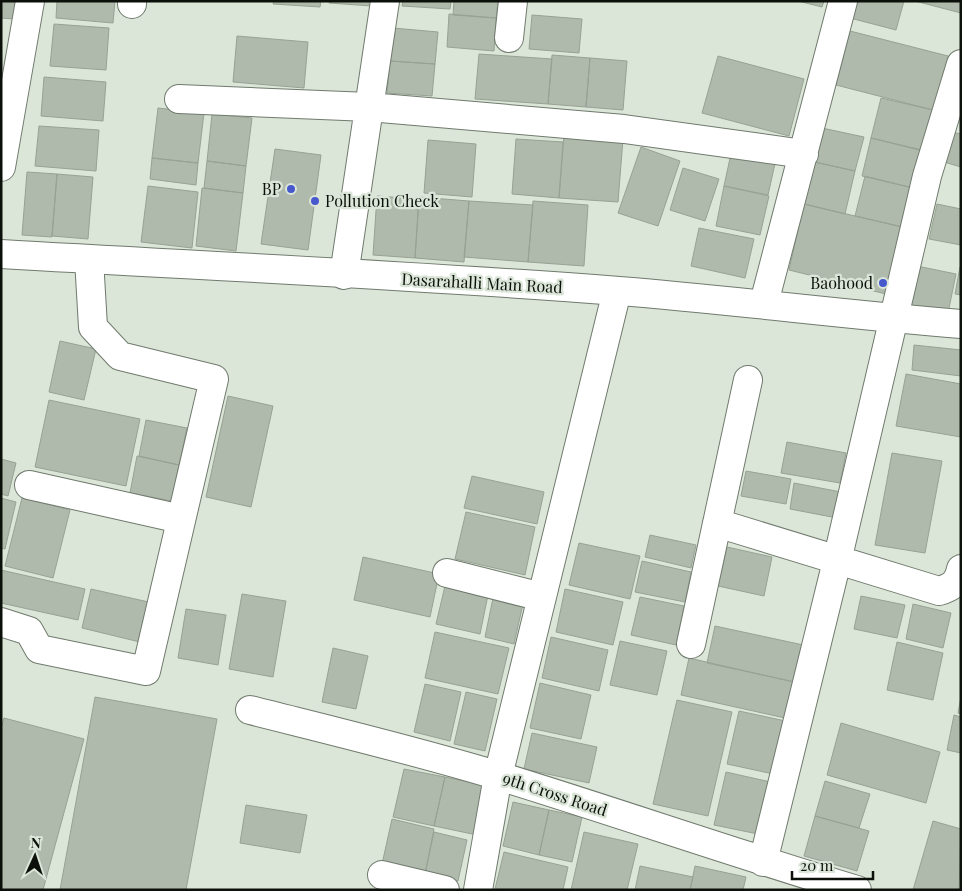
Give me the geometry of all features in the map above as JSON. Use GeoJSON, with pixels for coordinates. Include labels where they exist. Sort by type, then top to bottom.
{"type":"FeatureCollection","features":[{"type":"Feature","properties":{"kind":"street"},"geometry":{"type":"LineString","coordinates":[[1,167],[30,1]]}},
{"type":"Feature","properties":{"kind":"street"},"geometry":{"type":"LineString","coordinates":[[344,275],[385,1]]}},
{"type":"Feature","properties":{"kind":"street"},"geometry":{"type":"LineString","coordinates":[[509,38],[513,1]]}},
{"type":"Feature","properties":{"kind":"street"},"geometry":{"type":"LineString","coordinates":[[764,303],[843,1]]}},
{"type":"Feature","properties":{"kind":"street"},"geometry":{"type":"LineString","coordinates":[[763,862],[837,561],[927,176],[961,64]]}},
{"type":"Feature","properties":{"kind":"street"},"geometry":{"type":"LineString","coordinates":[[179,99],[369,107],[642,131],[804,154]]}},
{"type":"Feature","properties":{"kind":"street","name":"Dasarahalli Main Road"},"geometry":{"type":"LineString","coordinates":[[1,254],[617,291],[764,303],[893,319],[961,324]]}},
{"type":"Feature","properties":{"kind":"street"},"geometry":{"type":"LineString","coordinates":[[1,622],[29,631],[39,649],[146,671],[214,379],[120,356],[92,327],[89,259]]}},
{"type":"Feature","properties":{"kind":"street"},"geometry":{"type":"LineString","coordinates":[[478,890],[498,776],[617,291]]}},
{"type":"Feature","properties":{"kind":"street"},"geometry":{"type":"LineString","coordinates":[[691,644],[748,380]]}},
{"type":"Feature","properties":{"kind":"street"},"geometry":{"type":"LineString","coordinates":[[29,485],[181,519]]}},
{"type":"Feature","properties":{"kind":"street"},"geometry":{"type":"LineString","coordinates":[[717,523],[939,591],[952,588],[959,577],[961,569]]}},
{"type":"Feature","properties":{"kind":"street"},"geometry":{"type":"LineString","coordinates":[[448,573],[542,597]]}},
{"type":"Feature","properties":{"kind":"street","name":"9th Cross Road"},"geometry":{"type":"LineString","coordinates":[[250,710],[410,750],[498,776],[763,862],[857,890]]}},
{"type":"Feature","properties":{"kind":"street"},"geometry":{"type":"LineString","coordinates":[[382,876],[444,890]]}},
{"type":"Feature","properties":{"kind":"building"},"geometry":{"type":"Polygon","coordinates":[[[1,1],[15,1],[14,19],[1,18],[1,1]]]}},
{"type":"Feature","properties":{"kind":"building"},"geometry":{"type":"Polygon","coordinates":[[[57,1],[115,1],[113,23],[56,18],[57,1]]]}},
{"type":"Feature","properties":{"kind":"building"},"geometry":{"type":"Polygon","coordinates":[[[274,1],[321,1],[320,7],[273,4],[274,1]]]}},
{"type":"Feature","properties":{"kind":"building"},"geometry":{"type":"Polygon","coordinates":[[[329,1],[373,1],[372,6],[329,3],[329,1]]]}},
{"type":"Feature","properties":{"kind":"building"},"geometry":{"type":"Polygon","coordinates":[[[403,1],[451,1],[450,9],[402,6],[403,1]]]}},
{"type":"Feature","properties":{"kind":"building"},"geometry":{"type":"Polygon","coordinates":[[[454,1],[498,1],[496,18],[453,15],[454,1]]]}},
{"type":"Feature","properties":{"kind":"building"},"geometry":{"type":"Polygon","coordinates":[[[798,1],[824,1],[822,7],[798,1]]]}},
{"type":"Feature","properties":{"kind":"building"},"geometry":{"type":"Polygon","coordinates":[[[855,1],[904,1],[896,30],[850,18],[855,1]]]}},
{"type":"Feature","properties":{"kind":"building"},"geometry":{"type":"Polygon","coordinates":[[[915,1],[961,1],[961,13],[915,1]]]}},
{"type":"Feature","properties":{"kind":"building"},"geometry":{"type":"Polygon","coordinates":[[[449,14],[496,18],[494,51],[447,47],[449,14]]]}},
{"type":"Feature","properties":{"kind":"building"},"geometry":{"type":"Polygon","coordinates":[[[532,15],[582,19],[579,53],[529,49],[532,15]]]}},
{"type":"Feature","properties":{"kind":"building"},"geometry":{"type":"Polygon","coordinates":[[[54,24],[109,28],[106,70],[50,66],[54,24]]]}},
{"type":"Feature","properties":{"kind":"building"},"geometry":{"type":"Polygon","coordinates":[[[393,28],[438,32],[435,64],[390,61],[393,28]]]}},
{"type":"Feature","properties":{"kind":"building"},"geometry":{"type":"Polygon","coordinates":[[[850,31],[952,57],[933,110],[836,85],[850,31]]]}},
{"type":"Feature","properties":{"kind":"building"},"geometry":{"type":"Polygon","coordinates":[[[237,36],[308,42],[304,88],[233,82],[237,36]]]}},
{"type":"Feature","properties":{"kind":"building"},"geometry":{"type":"Polygon","coordinates":[[[479,54],[552,59],[548,104],[475,99],[479,54]]]}},
{"type":"Feature","properties":{"kind":"building"},"geometry":{"type":"Polygon","coordinates":[[[552,55],[590,58],[586,107],[548,104],[552,55]]]}},
{"type":"Feature","properties":{"kind":"building"},"geometry":{"type":"Polygon","coordinates":[[[718,56],[804,79],[789,136],[702,113],[718,56]]]}},
{"type":"Feature","properties":{"kind":"building"},"geometry":{"type":"Polygon","coordinates":[[[590,58],[627,61],[623,110],[586,107],[590,58]]]}},
{"type":"Feature","properties":{"kind":"building"},"geometry":{"type":"Polygon","coordinates":[[[390,61],[435,64],[432,96],[387,93],[390,61]]]}},
{"type":"Feature","properties":{"kind":"building"},"geometry":{"type":"Polygon","coordinates":[[[44,77],[106,82],[103,121],[41,116],[44,77]]]}},
{"type":"Feature","properties":{"kind":"building"},"geometry":{"type":"Polygon","coordinates":[[[881,98],[933,110],[923,151],[871,138],[881,98]]]}},
{"type":"Feature","properties":{"kind":"building"},"geometry":{"type":"Polygon","coordinates":[[[158,108],[204,113],[198,163],[152,158],[158,108]]]}},
{"type":"Feature","properties":{"kind":"building"},"geometry":{"type":"Polygon","coordinates":[[[212,114],[252,118],[246,166],[207,161],[212,114]]]}},
{"type":"Feature","properties":{"kind":"building"},"geometry":{"type":"Polygon","coordinates":[[[39,126],[99,130],[96,171],[35,166],[39,126]]]}},
{"type":"Feature","properties":{"kind":"building"},"geometry":{"type":"Polygon","coordinates":[[[822,128],[864,137],[855,171],[814,162],[822,128]]]}},
{"type":"Feature","properties":{"kind":"building"},"geometry":{"type":"Polygon","coordinates":[[[952,132],[961,134],[961,167],[944,162],[952,132]]]}},
{"type":"Feature","properties":{"kind":"building"},"geometry":{"type":"Polygon","coordinates":[[[564,135],[623,139],[618,202],[559,198],[564,135]]]}},
{"type":"Feature","properties":{"kind":"building"},"geometry":{"type":"Polygon","coordinates":[[[871,138],[922,150],[913,188],[862,176],[871,138]]]}},
{"type":"Feature","properties":{"kind":"building"},"geometry":{"type":"Polygon","coordinates":[[[516,139],[563,142],[559,198],[512,194],[516,139]]]}},
{"type":"Feature","properties":{"kind":"building"},"geometry":{"type":"Polygon","coordinates":[[[428,140],[476,144],[472,197],[424,193],[428,140]]]}},
{"type":"Feature","properties":{"kind":"building"},"geometry":{"type":"Polygon","coordinates":[[[641,147],[680,161],[658,226],[618,213],[641,147]]]}},
{"type":"Feature","properties":{"kind":"building"},"geometry":{"type":"Polygon","coordinates":[[[275,149],[321,155],[308,250],[261,244],[275,149]]]}},
{"type":"Feature","properties":{"kind":"building"},"geometry":{"type":"Polygon","coordinates":[[[732,149],[776,159],[768,195],[724,186],[732,149]]]}},
{"type":"Feature","properties":{"kind":"building"},"geometry":{"type":"Polygon","coordinates":[[[152,158],[198,163],[196,185],[150,179],[152,158]]]}},
{"type":"Feature","properties":{"kind":"building"},"geometry":{"type":"Polygon","coordinates":[[[207,161],[246,166],[243,193],[204,188],[207,161]]]}},
{"type":"Feature","properties":{"kind":"building"},"geometry":{"type":"Polygon","coordinates":[[[815,162],[855,171],[845,214],[804,204],[815,162]]]}},
{"type":"Feature","properties":{"kind":"building"},"geometry":{"type":"Polygon","coordinates":[[[683,168],[719,179],[705,221],[670,210],[683,168]]]}},
{"type":"Feature","properties":{"kind":"building"},"geometry":{"type":"Polygon","coordinates":[[[27,172],[57,174],[52,237],[22,235],[27,172]]]}},
{"type":"Feature","properties":{"kind":"building"},"geometry":{"type":"Polygon","coordinates":[[[57,174],[93,177],[88,239],[52,236],[57,174]]]}},
{"type":"Feature","properties":{"kind":"building"},"geometry":{"type":"Polygon","coordinates":[[[865,176],[913,188],[903,227],[855,216],[865,176]]]}},
{"type":"Feature","properties":{"kind":"building"},"geometry":{"type":"Polygon","coordinates":[[[148,186],[198,192],[192,248],[141,242],[148,186]]]}},
{"type":"Feature","properties":{"kind":"building"},"geometry":{"type":"Polygon","coordinates":[[[724,186],[769,196],[760,235],[716,226],[724,186]]]}},
{"type":"Feature","properties":{"kind":"building"},"geometry":{"type":"Polygon","coordinates":[[[202,188],[243,193],[236,251],[196,246],[202,188]]]}},
{"type":"Feature","properties":{"kind":"building"},"geometry":{"type":"Polygon","coordinates":[[[377,196],[419,199],[415,258],[373,255],[377,196]]]}},
{"type":"Feature","properties":{"kind":"building"},"geometry":{"type":"Polygon","coordinates":[[[419,197],[469,201],[464,262],[415,258],[419,197]]]}},
{"type":"Feature","properties":{"kind":"building"},"geometry":{"type":"Polygon","coordinates":[[[469,201],[533,205],[528,262],[464,257],[469,201]]]}},
{"type":"Feature","properties":{"kind":"building"},"geometry":{"type":"Polygon","coordinates":[[[533,201],[588,205],[584,266],[528,262],[533,201]]]}},
{"type":"Feature","properties":{"kind":"building"},"geometry":{"type":"Polygon","coordinates":[[[804,204],[902,227],[886,294],[789,270],[804,204]]]}},
{"type":"Feature","properties":{"kind":"building"},"geometry":{"type":"Polygon","coordinates":[[[937,204],[961,209],[961,245],[929,239],[937,204]]]}},
{"type":"Feature","properties":{"kind":"building"},"geometry":{"type":"Polygon","coordinates":[[[699,228],[754,239],[745,278],[691,266],[699,228]]]}},
{"type":"Feature","properties":{"kind":"building"},"geometry":{"type":"Polygon","coordinates":[[[917,266],[956,274],[948,313],[909,306],[917,266]]]}},
{"type":"Feature","properties":{"kind":"building"},"geometry":{"type":"Polygon","coordinates":[[[961,268],[961,295],[955,294],[961,268]]]}},
{"type":"Feature","properties":{"kind":"building"},"geometry":{"type":"Polygon","coordinates":[[[60,341],[96,349],[84,400],[49,392],[60,341]]]}},
{"type":"Feature","properties":{"kind":"building"},"geometry":{"type":"Polygon","coordinates":[[[914,345],[961,350],[961,376],[912,370],[914,345]]]}},
{"type":"Feature","properties":{"kind":"building"},"geometry":{"type":"Polygon","coordinates":[[[906,374],[961,384],[961,437],[896,426],[906,374]]]}},
{"type":"Feature","properties":{"kind":"building"},"geometry":{"type":"Polygon","coordinates":[[[228,396],[273,406],[251,507],[206,497],[228,396]]]}},
{"type":"Feature","properties":{"kind":"building"},"geometry":{"type":"Polygon","coordinates":[[[49,400],[140,419],[126,486],[35,467],[49,400]]]}},
{"type":"Feature","properties":{"kind":"building"},"geometry":{"type":"Polygon","coordinates":[[[146,420],[187,428],[179,465],[139,456],[146,420]]]}},
{"type":"Feature","properties":{"kind":"building"},"geometry":{"type":"Polygon","coordinates":[[[787,442],[846,453],[840,483],[781,473],[787,442]]]}},
{"type":"Feature","properties":{"kind":"building"},"geometry":{"type":"Polygon","coordinates":[[[892,453],[942,461],[925,553],[875,545],[892,453]]]}},
{"type":"Feature","properties":{"kind":"building"},"geometry":{"type":"Polygon","coordinates":[[[137,456],[179,465],[172,501],[130,493],[137,456]]]}},
{"type":"Feature","properties":{"kind":"building"},"geometry":{"type":"Polygon","coordinates":[[[1,459],[16,463],[8,496],[1,494],[1,459]]]}},
{"type":"Feature","properties":{"kind":"building"},"geometry":{"type":"Polygon","coordinates":[[[746,471],[791,479],[786,504],[741,496],[746,471]]]}},
{"type":"Feature","properties":{"kind":"building"},"geometry":{"type":"Polygon","coordinates":[[[472,476],[544,492],[537,524],[464,508],[472,476]]]}},
{"type":"Feature","properties":{"kind":"building"},"geometry":{"type":"Polygon","coordinates":[[[794,483],[841,492],[837,518],[790,509],[794,483]]]}},
{"type":"Feature","properties":{"kind":"building"},"geometry":{"type":"Polygon","coordinates":[[[1,498],[16,502],[5,549],[1,548],[1,498]]]}},
{"type":"Feature","properties":{"kind":"building"},"geometry":{"type":"Polygon","coordinates":[[[22,498],[70,510],[53,578],[5,566],[22,498]]]}},
{"type":"Feature","properties":{"kind":"building"},"geometry":{"type":"Polygon","coordinates":[[[466,512],[535,527],[525,575],[455,559],[466,512]]]}},
{"type":"Feature","properties":{"kind":"building"},"geometry":{"type":"Polygon","coordinates":[[[650,535],[696,545],[691,568],[645,557],[650,535]]]}},
{"type":"Feature","properties":{"kind":"building"},"geometry":{"type":"Polygon","coordinates":[[[579,543],[640,556],[630,599],[569,585],[579,543]]]}},
{"type":"Feature","properties":{"kind":"building"},"geometry":{"type":"Polygon","coordinates":[[[727,547],[772,557],[764,596],[718,586],[727,547]]]}},
{"type":"Feature","properties":{"kind":"building"},"geometry":{"type":"Polygon","coordinates":[[[363,557],[439,574],[430,617],[354,600],[363,557]]]}},
{"type":"Feature","properties":{"kind":"building"},"geometry":{"type":"Polygon","coordinates":[[[642,561],[691,572],[685,602],[635,592],[642,561]]]}},
{"type":"Feature","properties":{"kind":"building"},"geometry":{"type":"Polygon","coordinates":[[[1,570],[85,589],[78,620],[1,603],[1,570]]]}},
{"type":"Feature","properties":{"kind":"building"},"geometry":{"type":"Polygon","coordinates":[[[445,586],[488,595],[480,634],[436,624],[445,586]]]}},
{"type":"Feature","properties":{"kind":"building"},"geometry":{"type":"Polygon","coordinates":[[[91,589],[153,603],[144,643],[82,628],[91,589]]]}},
{"type":"Feature","properties":{"kind":"building"},"geometry":{"type":"Polygon","coordinates":[[[565,589],[623,602],[613,645],[556,632],[565,589]]]}},
{"type":"Feature","properties":{"kind":"building"},"geometry":{"type":"Polygon","coordinates":[[[242,594],[286,601],[273,677],[229,669],[242,594]]]}},
{"type":"Feature","properties":{"kind":"building"},"geometry":{"type":"Polygon","coordinates":[[[861,596],[905,605],[897,638],[854,629],[861,596]]]}},
{"type":"Feature","properties":{"kind":"building"},"geometry":{"type":"Polygon","coordinates":[[[640,597],[684,606],[676,645],[631,635],[640,597]]]}},
{"type":"Feature","properties":{"kind":"building"},"geometry":{"type":"Polygon","coordinates":[[[493,598],[523,604],[514,644],[485,637],[493,598]]]}},
{"type":"Feature","properties":{"kind":"building"},"geometry":{"type":"Polygon","coordinates":[[[913,604],[951,613],[943,648],[906,639],[913,604]]]}},
{"type":"Feature","properties":{"kind":"building"},"geometry":{"type":"Polygon","coordinates":[[[186,609],[226,615],[218,665],[178,658],[186,609]]]}},
{"type":"Feature","properties":{"kind":"building"},"geometry":{"type":"Polygon","coordinates":[[[715,626],[808,646],[800,683],[707,663],[715,626]]]}},
{"type":"Feature","properties":{"kind":"building"},"geometry":{"type":"Polygon","coordinates":[[[435,632],[509,648],[498,694],[425,678],[435,632]]]}},
{"type":"Feature","properties":{"kind":"building"},"geometry":{"type":"Polygon","coordinates":[[[551,637],[608,650],[599,691],[542,678],[551,637]]]}},
{"type":"Feature","properties":{"kind":"building"},"geometry":{"type":"Polygon","coordinates":[[[620,641],[667,651],[657,695],[610,685],[620,641]]]}},
{"type":"Feature","properties":{"kind":"building"},"geometry":{"type":"Polygon","coordinates":[[[897,642],[943,653],[933,700],[887,690],[897,642]]]}},
{"type":"Feature","properties":{"kind":"building"},"geometry":{"type":"Polygon","coordinates":[[[333,648],[368,656],[356,709],[322,702],[333,648]]]}},
{"type":"Feature","properties":{"kind":"building"},"geometry":{"type":"Polygon","coordinates":[[[689,658],[802,684],[794,720],[681,695],[689,658]]]}},
{"type":"Feature","properties":{"kind":"building"},"geometry":{"type":"Polygon","coordinates":[[[540,683],[591,695],[581,739],[530,728],[540,683]]]}},
{"type":"Feature","properties":{"kind":"building"},"geometry":{"type":"Polygon","coordinates":[[[425,684],[461,692],[450,741],[414,732],[425,684]]]}},
{"type":"Feature","properties":{"kind":"building"},"geometry":{"type":"Polygon","coordinates":[[[466,692],[497,699],[485,751],[454,744],[466,692]]]}},
{"type":"Feature","properties":{"kind":"building"},"geometry":{"type":"Polygon","coordinates":[[[95,697],[217,719],[186,890],[60,890],[95,697]]]}},
{"type":"Feature","properties":{"kind":"building"},"geometry":{"type":"Polygon","coordinates":[[[961,697],[961,714],[958,713],[961,697]]]}},
{"type":"Feature","properties":{"kind":"building"},"geometry":{"type":"Polygon","coordinates":[[[677,700],[732,712],[708,816],[653,804],[677,700]]]}},
{"type":"Feature","properties":{"kind":"building"},"geometry":{"type":"Polygon","coordinates":[[[739,711],[790,722],[778,775],[727,764],[739,711]]]}},
{"type":"Feature","properties":{"kind":"building"},"geometry":{"type":"Polygon","coordinates":[[[954,715],[961,717],[961,753],[947,750],[954,715]]]}},
{"type":"Feature","properties":{"kind":"building"},"geometry":{"type":"Polygon","coordinates":[[[4,718],[84,739],[43,890],[1,890],[1,728],[4,718]]]}},
{"type":"Feature","properties":{"kind":"building"},"geometry":{"type":"Polygon","coordinates":[[[841,723],[940,752],[926,803],[827,775],[841,723]]]}},
{"type":"Feature","properties":{"kind":"building"},"geometry":{"type":"Polygon","coordinates":[[[532,733],[597,747],[589,783],[524,769],[532,733]]]}},
{"type":"Feature","properties":{"kind":"building"},"geometry":{"type":"Polygon","coordinates":[[[404,769],[445,777],[434,826],[393,817],[404,769]]]}},
{"type":"Feature","properties":{"kind":"building"},"geometry":{"type":"Polygon","coordinates":[[[726,772],[775,783],[763,835],[714,825],[726,772]]]}},
{"type":"Feature","properties":{"kind":"building"},"geometry":{"type":"Polygon","coordinates":[[[445,777],[488,786],[477,835],[434,826],[445,777]]]}},
{"type":"Feature","properties":{"kind":"building"},"geometry":{"type":"Polygon","coordinates":[[[825,781],[870,794],[859,828],[815,816],[825,781]]]}},
{"type":"Feature","properties":{"kind":"building"},"geometry":{"type":"Polygon","coordinates":[[[513,802],[549,810],[539,855],[503,846],[513,802]]]}},
{"type":"Feature","properties":{"kind":"building"},"geometry":{"type":"Polygon","coordinates":[[[246,805],[307,815],[300,853],[240,843],[246,805]]]}},
{"type":"Feature","properties":{"kind":"building"},"geometry":{"type":"Polygon","coordinates":[[[549,810],[582,817],[572,862],[539,855],[549,810]]]}},
{"type":"Feature","properties":{"kind":"building"},"geometry":{"type":"Polygon","coordinates":[[[815,816],[869,831],[857,871],[804,856],[815,816]]]}},
{"type":"Feature","properties":{"kind":"building"},"geometry":{"type":"Polygon","coordinates":[[[392,819],[434,829],[425,874],[382,864],[392,819]]]}},
{"type":"Feature","properties":{"kind":"building"},"geometry":{"type":"Polygon","coordinates":[[[933,821],[961,829],[959,890],[913,890],[933,821]]]}},
{"type":"Feature","properties":{"kind":"building"},"geometry":{"type":"Polygon","coordinates":[[[434,832],[467,840],[458,881],[425,874],[434,832]]]}},
{"type":"Feature","properties":{"kind":"building"},"geometry":{"type":"Polygon","coordinates":[[[584,832],[638,844],[627,890],[571,890],[584,832]]]}},
{"type":"Feature","properties":{"kind":"building"},"geometry":{"type":"Polygon","coordinates":[[[504,852],[568,867],[563,890],[495,889],[504,852]]]}},
{"type":"Feature","properties":{"kind":"building"},"geometry":{"type":"Polygon","coordinates":[[[640,866],[693,877],[690,890],[635,890],[640,866]]]}},
{"type":"Feature","properties":{"kind":"building"},"geometry":{"type":"Polygon","coordinates":[[[695,866],[746,877],[743,890],[690,890],[695,866]]]}},
{"type":"Feature","properties":{"kind":"place","name":"BP"},"geometry":{"type":"Point","coordinates":[291,189]}},
{"type":"Feature","properties":{"kind":"place","name":"Pollution Check"},"geometry":{"type":"Point","coordinates":[315,201]}},
{"type":"Feature","properties":{"kind":"place","name":"Baohood"},"geometry":{"type":"Point","coordinates":[883,283]}}]}
